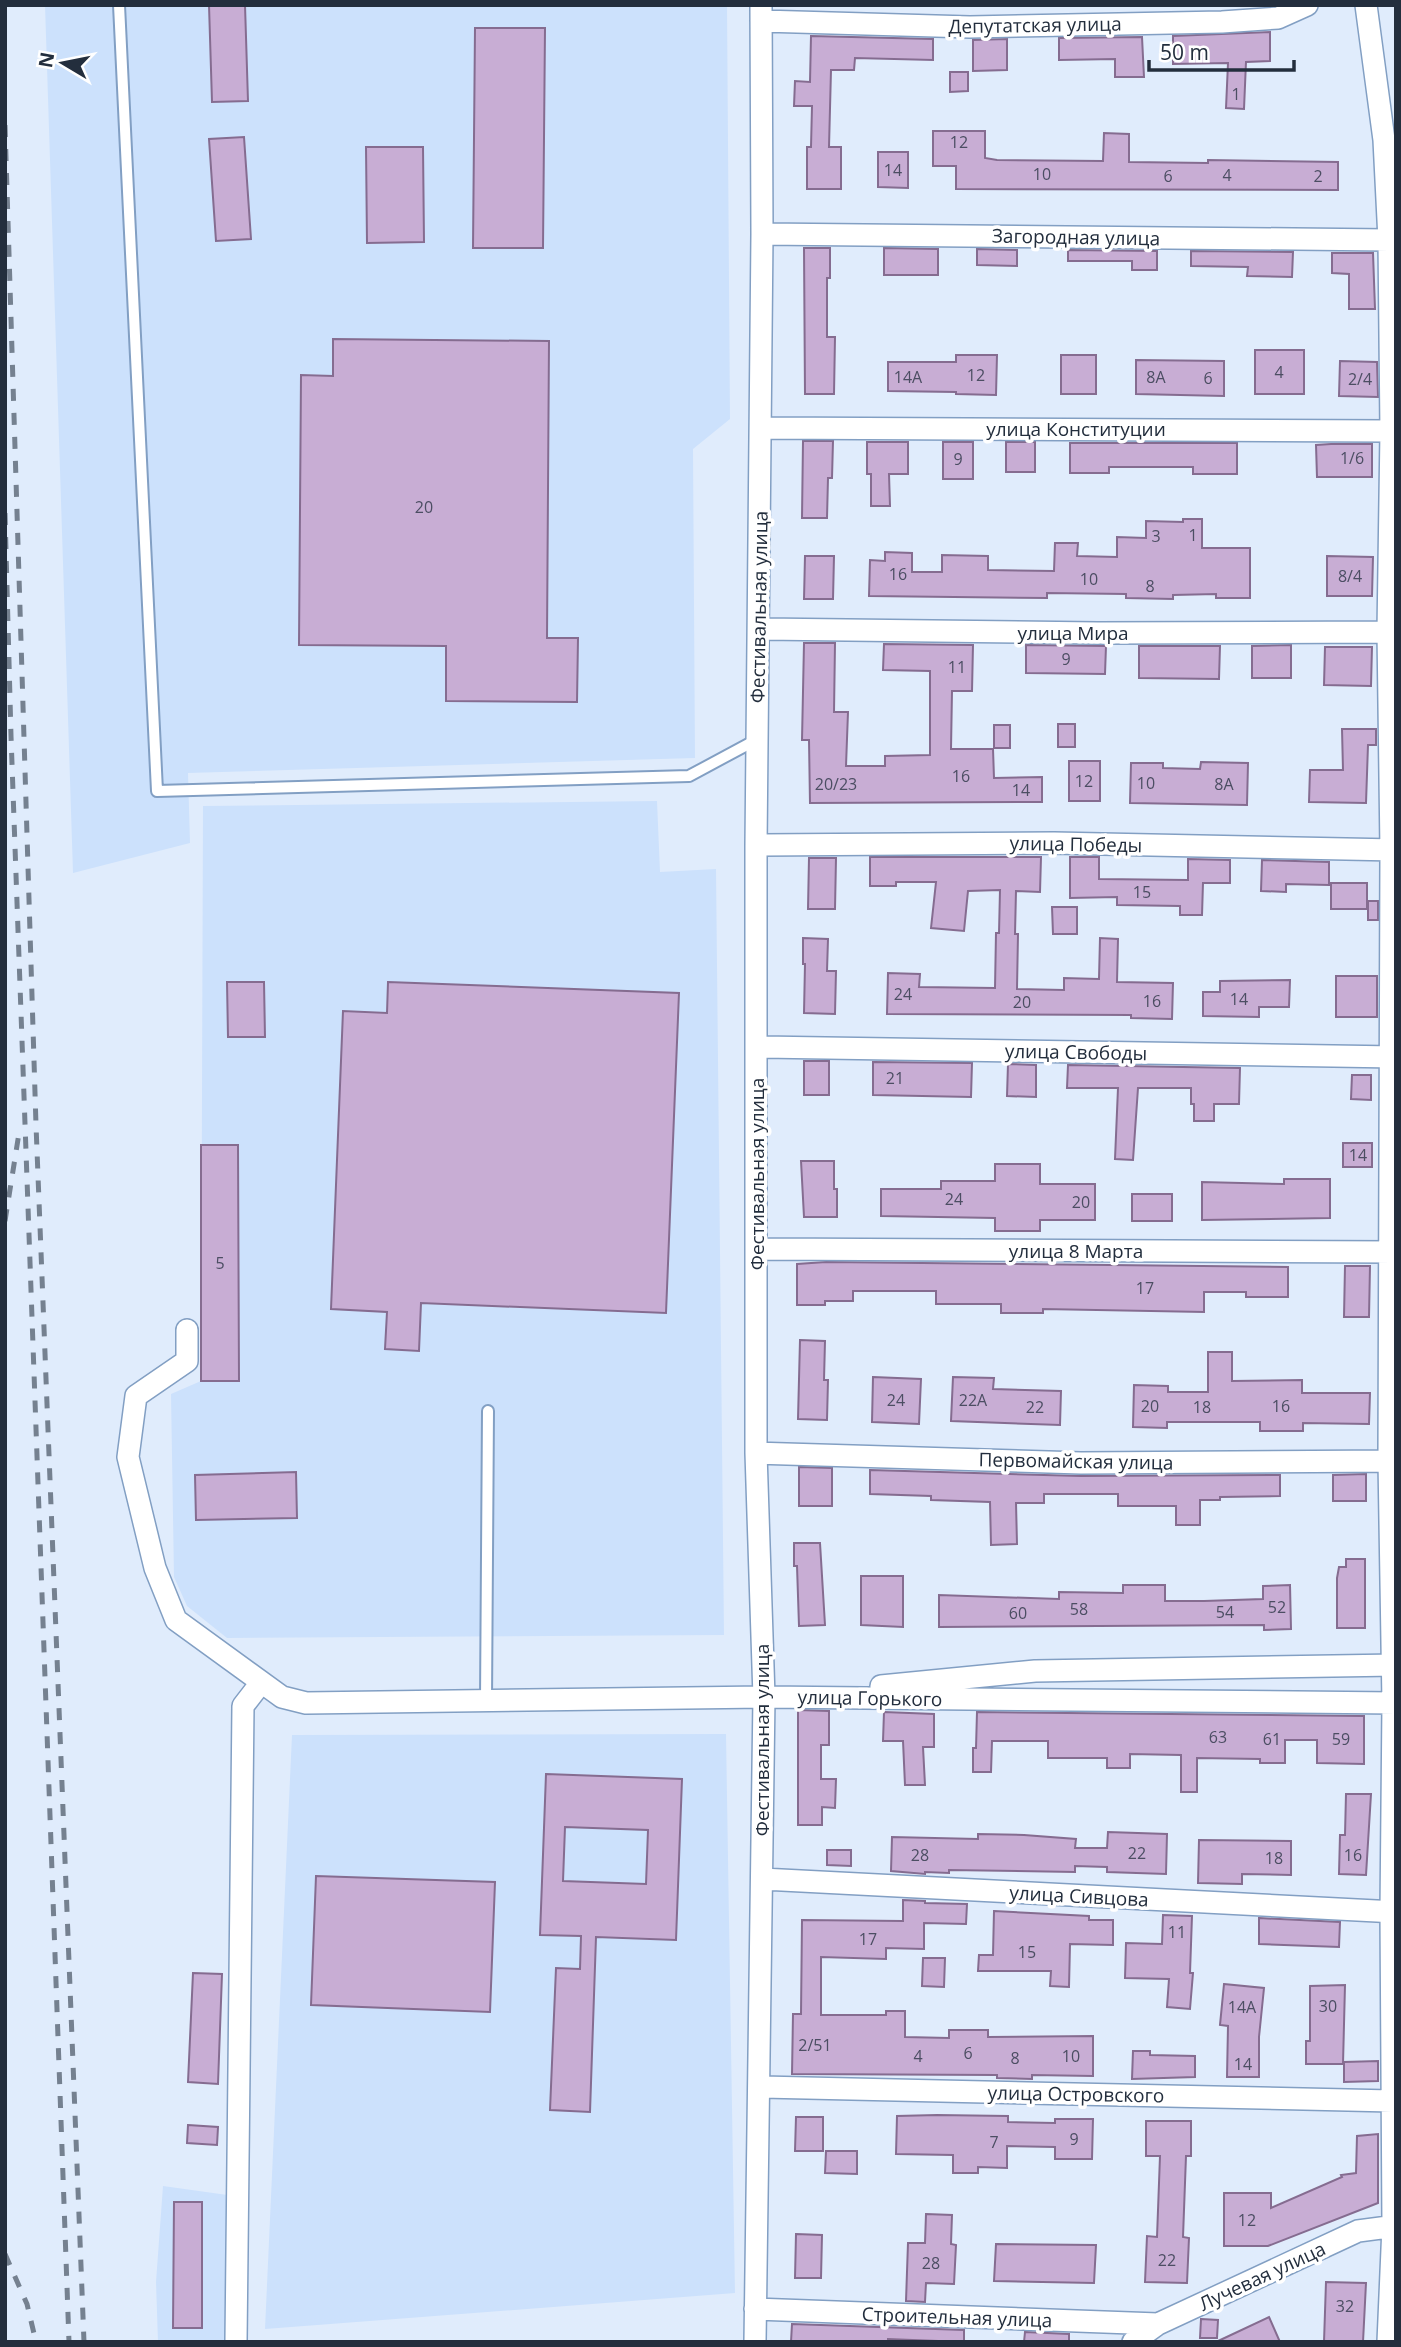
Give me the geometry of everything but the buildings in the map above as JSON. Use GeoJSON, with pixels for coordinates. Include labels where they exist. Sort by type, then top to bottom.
{"type":"FeatureCollection","features":[{"type":"Feature","properties":{"kind":"street","name":"Депутатская улица"},"geometry":{"type":"LineString","coordinates":[[761,13],[970,27],[1223,22],[1278,18],[1307,5]]}},
{"type":"Feature","properties":{"kind":"street"},"geometry":{"type":"LineString","coordinates":[[1366,5],[1384,140],[1389,240],[1391,431],[1394,850],[1392,1461],[1395,1703],[1392,2101],[1395,2227],[1388,2342]]}},
{"type":"Feature","properties":{"kind":"street","name":"Фестивальная улица"},"geometry":{"type":"LineString","coordinates":[[755,2342],[764,1697],[756,1453],[756,845],[761,428],[761,13]]}},
{"type":"Feature","properties":{"kind":"street","name":"Загородная улица"},"geometry":{"type":"LineString","coordinates":[[762,234],[1389,240]]}},
{"type":"Feature","properties":{"kind":"street","name":"улица Конституции"},"geometry":{"type":"LineString","coordinates":[[761,428],[1391,431]]}},
{"type":"Feature","properties":{"kind":"street","name":"улица Мира"},"geometry":{"type":"LineString","coordinates":[[759,629],[1098,633],[1391,626]]}},
{"type":"Feature","properties":{"kind":"street","name":"улица Победы"},"geometry":{"type":"LineString","coordinates":[[756,845],[1054,843],[1394,850]]}},
{"type":"Feature","properties":{"kind":"street","name":"улица Свободы"},"geometry":{"type":"LineString","coordinates":[[757,1047],[1394,1057]]}},
{"type":"Feature","properties":{"kind":"street","name":"улица 8 Марта"},"geometry":{"type":"LineString","coordinates":[[757,1249],[1393,1252]]}},
{"type":"Feature","properties":{"kind":"street"},"geometry":{"type":"LineString","coordinates":[[187,1330],[187,1361],[135,1396],[128,1457],[155,1568],[176,1619],[260,1684],[282,1697],[306,1703],[764,1697]]}},
{"type":"Feature","properties":{"kind":"street","name":"Первомайская улица"},"geometry":{"type":"LineString","coordinates":[[756,1453],[1081,1463],[1392,1461]]}},
{"type":"Feature","properties":{"kind":"street","name":"улица Горького"},"geometry":{"type":"LineString","coordinates":[[764,1697],[1035,1671],[1394,1665]]}},
{"type":"Feature","properties":{"kind":"street"},"geometry":{"type":"LineString","coordinates":[[236,2342],[243,1706],[260,1684]]}},
{"type":"Feature","properties":{"kind":"street","name":"улица Горького"},"geometry":{"type":"LineString","coordinates":[[764,1697],[1395,1703]]}},
{"type":"Feature","properties":{"kind":"street","name":"улица Сивцова"},"geometry":{"type":"LineString","coordinates":[[762,1879],[1393,1912]]}},
{"type":"Feature","properties":{"kind":"street","name":"улица Островского"},"geometry":{"type":"LineString","coordinates":[[760,2087],[1392,2101]]}},
{"type":"Feature","properties":{"kind":"street","name":"Лучевая улица"},"geometry":{"type":"LineString","coordinates":[[1133,2342],[1158,2324],[1358,2231],[1395,2227]]}},
{"type":"Feature","properties":{"kind":"street","name":"Строительная улица"},"geometry":{"type":"LineString","coordinates":[[755,2309],[1158,2324]]}},
{"type":"Feature","properties":{"kind":"lane"},"geometry":{"type":"LineString","coordinates":[[119,5],[156,791],[689,776],[758,740]]}},
{"type":"Feature","properties":{"kind":"lane"},"geometry":{"type":"LineString","coordinates":[[486,1700],[488,1411]]}},
{"type":"Feature","properties":{"kind":"shaded area"},"geometry":{"type":"Polygon","coordinates":[[[45,5],[727,5],[730,419],[693,449],[695,758],[188,773],[190,843],[73,873],[45,5]]]}},
{"type":"Feature","properties":{"kind":"shaded area"},"geometry":{"type":"Polygon","coordinates":[[[657,801],[660,872],[716,869],[724,1635],[227,1638],[187,1606],[174,1577],[171,1394],[201,1381],[203,806],[657,801]]]}},
{"type":"Feature","properties":{"kind":"shaded area"},"geometry":{"type":"Polygon","coordinates":[[[726,1734],[735,2293],[265,2329],[292,1735],[726,1734]]]}},
{"type":"Feature","properties":{"kind":"shaded area"},"geometry":{"type":"Polygon","coordinates":[[[163,2186],[249,2198],[245,2328],[247,2342],[158,2342],[156,2282],[163,2186]]]}},
{"type":"Feature","properties":{"kind":"railway"},"geometry":{"type":"LineString","coordinates":[[5,125],[36,1125],[84,2342]]}},
{"type":"Feature","properties":{"kind":"railway"},"geometry":{"type":"LineString","coordinates":[[5,513],[69,2342]]}},
{"type":"Feature","properties":{"kind":"railway"},"geometry":{"type":"LineString","coordinates":[[5,1221],[19,1133]]}},
{"type":"Feature","properties":{"kind":"railway"},"geometry":{"type":"LineString","coordinates":[[5,2254],[27,2304],[36,2342]]}}]}
